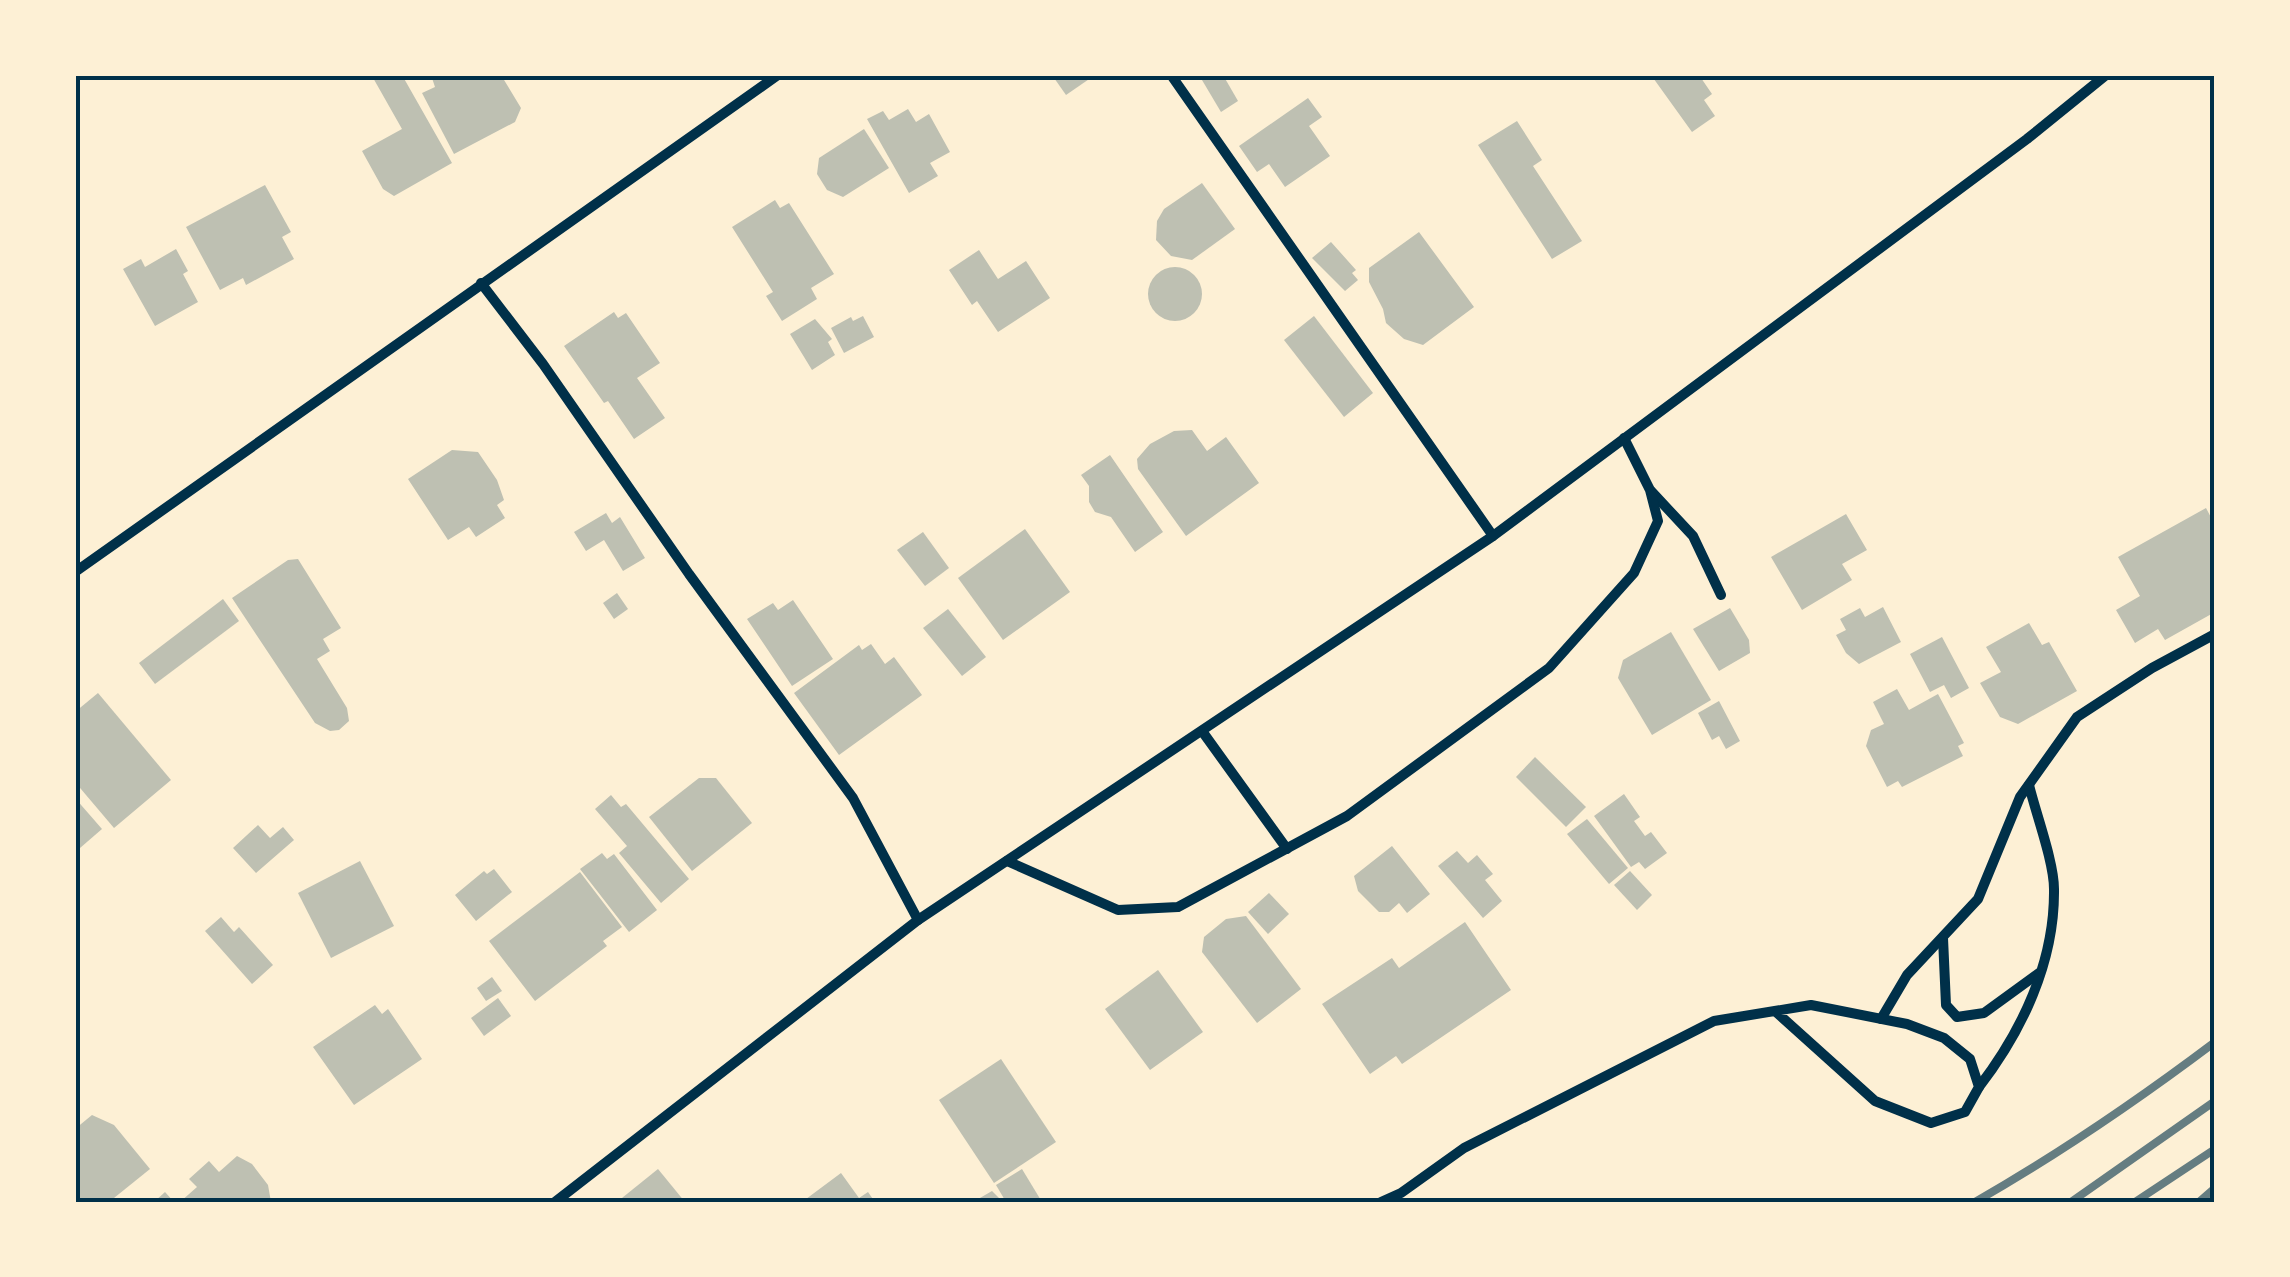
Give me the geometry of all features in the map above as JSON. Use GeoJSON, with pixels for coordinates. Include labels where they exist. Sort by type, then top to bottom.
{"type":"FeatureCollection","features":[{"type":"Feature","properties":{"kind":"street"},"geometry":{"type":"LineString","coordinates":[[75,572],[778,75]]}},
{"type":"Feature","properties":{"kind":"street"},"geometry":{"type":"LineString","coordinates":[[1172,75],[1493,536]]}},
{"type":"Feature","properties":{"kind":"street"},"geometry":{"type":"LineString","coordinates":[[555,1202],[918,920],[1493,536],[2026,139],[2106,75]]}},
{"type":"Feature","properties":{"kind":"street"},"geometry":{"type":"LineString","coordinates":[[481,284],[543,364],[689,574],[853,798],[918,920]]}},
{"type":"Feature","properties":{"kind":"street"},"geometry":{"type":"LineString","coordinates":[[1007,861],[1118,910],[1178,907],[1347,816],[1549,668],[1634,573],[1658,521],[1650,490],[1624,438]]}},
{"type":"Feature","properties":{"kind":"street"},"geometry":{"type":"LineString","coordinates":[[1650,490],[1693,536],[1721,595]]}},
{"type":"Feature","properties":{"kind":"street"},"geometry":{"type":"LineString","coordinates":[[1881,1019],[1907,974],[1978,899],[2020,797],[2077,717],[2152,668],[2215,634]]}},
{"type":"Feature","properties":{"kind":"street"},"geometry":{"type":"LineString","coordinates":[[1202,731],[1286,849]]}},
{"type":"Feature","properties":{"kind":"street"},"geometry":{"type":"LineString","coordinates":[[1775,1011],[1875,1102],[1930,1123],[1964,1112],[2001,1058],[2031,1003],[2047,952],[2054,887],[2029,785]]}},
{"type":"Feature","properties":{"kind":"street"},"geometry":{"type":"LineString","coordinates":[[1943,938],[1946,1004],[1957,1017],[1984,1013],[2041,972]]}},
{"type":"Feature","properties":{"kind":"street"},"geometry":{"type":"LineString","coordinates":[[1381,1202],[1464,1148],[1714,1022],[1811,1005],[1881,1019],[1944,1038],[1970,1058],[1979,1087]]}},
{"type":"Feature","properties":{"kind":"building"},"geometry":{"type":"Polygon","coordinates":[[[402,75],[452,163],[394,196],[383,189],[362,151],[402,129],[372,76],[402,75]]]}},
{"type":"Feature","properties":{"kind":"building"},"geometry":{"type":"Polygon","coordinates":[[[431,75],[501,75],[521,108],[515,122],[454,154],[422,93],[435,87],[431,75]]]}},
{"type":"Feature","properties":{"kind":"building"},"geometry":{"type":"Polygon","coordinates":[[[1052,75],[1095,75],[1066,95],[1052,75]]]}},
{"type":"Feature","properties":{"kind":"building"},"geometry":{"type":"Polygon","coordinates":[[[1199,75],[1223,75],[1238,101],[1221,112],[1199,75]]]}},
{"type":"Feature","properties":{"kind":"building"},"geometry":{"type":"Polygon","coordinates":[[[1651,75],[1699,75],[1712,94],[1704,100],[1715,116],[1692,132],[1651,75]]]}},
{"type":"Feature","properties":{"kind":"building"},"geometry":{"type":"Polygon","coordinates":[[[1308,98],[1322,117],[1309,126],[1330,156],[1285,187],[1269,164],[1257,172],[1239,146],[1308,98]]]}},
{"type":"Feature","properties":{"kind":"building"},"geometry":{"type":"Polygon","coordinates":[[[908,109],[916,122],[929,114],[950,152],[930,163],[938,176],[909,193],[867,119],[883,111],[889,120],[908,109]]]}},
{"type":"Feature","properties":{"kind":"building"},"geometry":{"type":"Polygon","coordinates":[[[1517,121],[1542,160],[1533,166],[1582,241],[1552,259],[1478,145],[1517,121]]]}},
{"type":"Feature","properties":{"kind":"building"},"geometry":{"type":"Polygon","coordinates":[[[864,129],[889,168],[843,197],[827,190],[817,174],[819,158],[864,129]]]}},
{"type":"Feature","properties":{"kind":"building"},"geometry":{"type":"Polygon","coordinates":[[[1202,183],[1235,229],[1192,260],[1171,256],[1156,240],[1157,221],[1164,209],[1202,183]]]}},
{"type":"Feature","properties":{"kind":"building"},"geometry":{"type":"Polygon","coordinates":[[[265,185],[291,232],[282,237],[294,259],[246,285],[243,278],[220,290],[186,227],[265,185]]]}},
{"type":"Feature","properties":{"kind":"building"},"geometry":{"type":"Polygon","coordinates":[[[775,200],[780,208],[789,203],[834,274],[811,288],[817,299],[782,321],[766,296],[773,292],[732,227],[775,200]]]}},
{"type":"Feature","properties":{"kind":"building"},"geometry":{"type":"Polygon","coordinates":[[[1419,232],[1474,307],[1423,345],[1404,339],[1386,323],[1369,282],[1369,268],[1419,232]]]}},
{"type":"Feature","properties":{"kind":"building"},"geometry":{"type":"Polygon","coordinates":[[[1331,242],[1356,270],[1352,273],[1358,280],[1345,291],[1312,258],[1331,242]]]}},
{"type":"Feature","properties":{"kind":"building"},"geometry":{"type":"Polygon","coordinates":[[[176,249],[188,271],[183,274],[198,302],[155,326],[123,269],[141,259],[145,267],[176,249]]]}},
{"type":"Feature","properties":{"kind":"building"},"geometry":{"type":"Polygon","coordinates":[[[979,250],[998,279],[1026,261],[1050,298],[998,332],[977,301],[972,305],[949,270],[979,250]]]}},
{"type":"Feature","properties":{"kind":"building"},"geometry":{"type":"Polygon","coordinates":[[[1175,267],[1194,275],[1202,294],[1194,313],[1175,321],[1156,313],[1148,294],[1156,275],[1175,267]]]}},
{"type":"Feature","properties":{"kind":"building"},"geometry":{"type":"Polygon","coordinates":[[[614,312],[618,318],[626,313],[660,363],[637,378],[665,418],[634,439],[564,346],[614,312]]]}},
{"type":"Feature","properties":{"kind":"building"},"geometry":{"type":"Polygon","coordinates":[[[863,316],[874,337],[844,353],[831,328],[851,317],[853,321],[863,316]]]}},
{"type":"Feature","properties":{"kind":"building"},"geometry":{"type":"Polygon","coordinates":[[[1314,316],[1373,393],[1344,417],[1284,340],[1314,316]]]}},
{"type":"Feature","properties":{"kind":"building"},"geometry":{"type":"Polygon","coordinates":[[[815,319],[832,339],[828,342],[835,355],[812,370],[790,334],[815,319]]]}},
{"type":"Feature","properties":{"kind":"building"},"geometry":{"type":"Polygon","coordinates":[[[1192,430],[1207,451],[1226,437],[1259,483],[1186,536],[1138,469],[1137,459],[1150,444],[1174,431],[1192,430]]]}},
{"type":"Feature","properties":{"kind":"building"},"geometry":{"type":"Polygon","coordinates":[[[452,450],[478,452],[497,480],[504,500],[497,505],[505,518],[476,537],[469,527],[448,540],[408,479],[452,450]]]}},
{"type":"Feature","properties":{"kind":"building"},"geometry":{"type":"Polygon","coordinates":[[[1110,455],[1163,532],[1135,552],[1111,517],[1095,512],[1089,502],[1089,486],[1081,475],[1110,455]]]}},
{"type":"Feature","properties":{"kind":"building"},"geometry":{"type":"Polygon","coordinates":[[[2206,508],[2215,525],[2215,612],[2165,640],[2158,629],[2135,643],[2116,610],[2140,596],[2118,557],[2206,508]]]}},
{"type":"Feature","properties":{"kind":"building"},"geometry":{"type":"Polygon","coordinates":[[[606,513],[612,523],[620,517],[645,558],[623,571],[604,540],[586,551],[574,532],[606,513]]]}},
{"type":"Feature","properties":{"kind":"building"},"geometry":{"type":"Polygon","coordinates":[[[1846,514],[1867,550],[1842,564],[1852,580],[1802,610],[1771,557],[1846,514]]]}},
{"type":"Feature","properties":{"kind":"building"},"geometry":{"type":"Polygon","coordinates":[[[1025,529],[1070,592],[1003,640],[958,578],[1025,529]]]}},
{"type":"Feature","properties":{"kind":"building"},"geometry":{"type":"Polygon","coordinates":[[[923,532],[949,568],[925,586],[897,550],[923,532]]]}},
{"type":"Feature","properties":{"kind":"building"},"geometry":{"type":"Polygon","coordinates":[[[298,559],[341,628],[323,639],[330,651],[317,659],[347,708],[349,721],[339,730],[330,731],[315,723],[232,598],[288,560],[298,559]]]}},
{"type":"Feature","properties":{"kind":"building"},"geometry":{"type":"Polygon","coordinates":[[[617,593],[628,609],[614,619],[603,603],[617,593]]]}},
{"type":"Feature","properties":{"kind":"building"},"geometry":{"type":"Polygon","coordinates":[[[223,599],[239,621],[155,684],[139,663],[223,599]]]}},
{"type":"Feature","properties":{"kind":"building"},"geometry":{"type":"Polygon","coordinates":[[[793,600],[833,659],[792,686],[747,619],[773,603],[778,610],[793,600]]]}},
{"type":"Feature","properties":{"kind":"building"},"geometry":{"type":"Polygon","coordinates":[[[1883,607],[1901,642],[1859,664],[1846,653],[1836,635],[1846,630],[1840,619],[1860,608],[1865,617],[1883,607]]]}},
{"type":"Feature","properties":{"kind":"building"},"geometry":{"type":"Polygon","coordinates":[[[1730,608],[1749,640],[1750,653],[1719,671],[1693,629],[1730,608]]]}},
{"type":"Feature","properties":{"kind":"building"},"geometry":{"type":"Polygon","coordinates":[[[948,609],[986,657],[962,676],[923,628],[948,609]]]}},
{"type":"Feature","properties":{"kind":"building"},"geometry":{"type":"Polygon","coordinates":[[[2029,623],[2042,645],[2049,642],[2077,691],[2018,724],[2000,717],[1980,683],[2001,672],[1986,647],[2029,623]]]}},
{"type":"Feature","properties":{"kind":"building"},"geometry":{"type":"Polygon","coordinates":[[[1671,632],[1711,700],[1652,735],[1618,678],[1623,660],[1671,632]]]}},
{"type":"Feature","properties":{"kind":"building"},"geometry":{"type":"Polygon","coordinates":[[[1942,637],[1969,688],[1951,698],[1944,685],[1930,692],[1910,654],[1942,637]]]}},
{"type":"Feature","properties":{"kind":"building"},"geometry":{"type":"Polygon","coordinates":[[[871,644],[885,664],[894,657],[922,695],[839,755],[794,693],[859,645],[862,650],[871,644]]]}},
{"type":"Feature","properties":{"kind":"building"},"geometry":{"type":"Polygon","coordinates":[[[1897,689],[1909,710],[1938,694],[1964,743],[1958,746],[1963,756],[1902,787],[1898,781],[1887,787],[1866,746],[1871,730],[1884,724],[1873,702],[1897,689]]]}},
{"type":"Feature","properties":{"kind":"building"},"geometry":{"type":"Polygon","coordinates":[[[98,693],[171,780],[114,828],[75,782],[75,712],[98,693]]]}},
{"type":"Feature","properties":{"kind":"building"},"geometry":{"type":"Polygon","coordinates":[[[1719,701],[1740,741],[1726,749],[1719,736],[1712,740],[1698,713],[1719,701]]]}},
{"type":"Feature","properties":{"kind":"building"},"geometry":{"type":"Polygon","coordinates":[[[1535,757],[1586,807],[1566,827],[1516,777],[1535,757]]]}},
{"type":"Feature","properties":{"kind":"building"},"geometry":{"type":"Polygon","coordinates":[[[699,778],[716,778],[752,823],[692,871],[649,817],[699,778]]]}},
{"type":"Feature","properties":{"kind":"building"},"geometry":{"type":"Polygon","coordinates":[[[1624,794],[1640,817],[1634,821],[1645,836],[1651,832],[1667,853],[1645,869],[1639,862],[1631,867],[1594,816],[1624,794]]]}},
{"type":"Feature","properties":{"kind":"building"},"geometry":{"type":"Polygon","coordinates":[[[611,795],[621,807],[626,804],[689,879],[661,903],[619,853],[627,846],[595,809],[611,795]]]}},
{"type":"Feature","properties":{"kind":"building"},"geometry":{"type":"Polygon","coordinates":[[[75,798],[102,829],[80,848],[75,843],[75,798]]]}},
{"type":"Feature","properties":{"kind":"building"},"geometry":{"type":"Polygon","coordinates":[[[1587,819],[1628,868],[1609,884],[1567,834],[1587,819]]]}},
{"type":"Feature","properties":{"kind":"building"},"geometry":{"type":"Polygon","coordinates":[[[258,825],[270,838],[283,827],[294,840],[256,873],[233,848],[258,825]]]}},
{"type":"Feature","properties":{"kind":"building"},"geometry":{"type":"Polygon","coordinates":[[[1392,846],[1430,894],[1407,913],[1399,903],[1389,912],[1379,912],[1358,891],[1354,876],[1392,846]]]}},
{"type":"Feature","properties":{"kind":"building"},"geometry":{"type":"Polygon","coordinates":[[[1457,851],[1468,863],[1477,855],[1493,874],[1485,880],[1502,901],[1483,918],[1438,866],[1457,851]]]}},
{"type":"Feature","properties":{"kind":"building"},"geometry":{"type":"Polygon","coordinates":[[[602,853],[607,859],[614,854],[657,910],[629,932],[580,869],[602,853]]]}},
{"type":"Feature","properties":{"kind":"building"},"geometry":{"type":"Polygon","coordinates":[[[360,861],[394,926],[331,958],[298,893],[360,861]]]}},
{"type":"Feature","properties":{"kind":"building"},"geometry":{"type":"Polygon","coordinates":[[[494,869],[512,892],[476,921],[455,895],[484,871],[487,874],[494,869]]]}},
{"type":"Feature","properties":{"kind":"building"},"geometry":{"type":"Polygon","coordinates":[[[1630,871],[1652,895],[1637,910],[1614,885],[1630,871]]]}},
{"type":"Feature","properties":{"kind":"building"},"geometry":{"type":"Polygon","coordinates":[[[580,872],[622,927],[603,941],[607,946],[535,1001],[489,941],[580,872]]]}},
{"type":"Feature","properties":{"kind":"building"},"geometry":{"type":"Polygon","coordinates":[[[1269,893],[1289,914],[1268,934],[1248,912],[1269,893]]]}},
{"type":"Feature","properties":{"kind":"building"},"geometry":{"type":"Polygon","coordinates":[[[1246,916],[1301,989],[1257,1023],[1202,952],[1204,937],[1226,919],[1246,916]]]}},
{"type":"Feature","properties":{"kind":"building"},"geometry":{"type":"Polygon","coordinates":[[[221,917],[234,932],[239,927],[273,965],[252,984],[205,931],[221,917]]]}},
{"type":"Feature","properties":{"kind":"building"},"geometry":{"type":"Polygon","coordinates":[[[1465,922],[1511,990],[1402,1064],[1396,1056],[1370,1074],[1322,1004],[1392,958],[1399,968],[1465,922]]]}},
{"type":"Feature","properties":{"kind":"building"},"geometry":{"type":"Polygon","coordinates":[[[1158,970],[1203,1032],[1150,1070],[1105,1009],[1158,970]]]}},
{"type":"Feature","properties":{"kind":"building"},"geometry":{"type":"Polygon","coordinates":[[[492,977],[502,991],[486,1001],[477,988],[492,977]]]}},
{"type":"Feature","properties":{"kind":"building"},"geometry":{"type":"Polygon","coordinates":[[[498,998],[511,1016],[484,1036],[471,1018],[498,998]]]}},
{"type":"Feature","properties":{"kind":"building"},"geometry":{"type":"Polygon","coordinates":[[[375,1005],[382,1014],[388,1009],[422,1059],[354,1105],[313,1047],[375,1005]]]}},
{"type":"Feature","properties":{"kind":"building"},"geometry":{"type":"Polygon","coordinates":[[[1001,1059],[1056,1142],[994,1183],[939,1100],[1001,1059]]]}},
{"type":"Feature","properties":{"kind":"building"},"geometry":{"type":"Polygon","coordinates":[[[92,1115],[114,1125],[150,1169],[109,1202],[75,1202],[75,1129],[92,1115]]]}},
{"type":"Feature","properties":{"kind":"building"},"geometry":{"type":"Polygon","coordinates":[[[237,1156],[252,1164],[268,1185],[271,1202],[180,1202],[197,1187],[189,1179],[209,1161],[219,1172],[237,1156]]]}},
{"type":"Feature","properties":{"kind":"building"},"geometry":{"type":"Polygon","coordinates":[[[658,1169],[685,1202],[617,1202],[658,1169]]]}},
{"type":"Feature","properties":{"kind":"building"},"geometry":{"type":"Polygon","coordinates":[[[1022,1169],[1042,1202],[1006,1202],[996,1185],[1022,1169]]]}},
{"type":"Feature","properties":{"kind":"building"},"geometry":{"type":"Polygon","coordinates":[[[841,1173],[859,1198],[868,1192],[875,1202],[802,1202],[841,1173]]]}},
{"type":"Feature","properties":{"kind":"building"},"geometry":{"type":"Polygon","coordinates":[[[992,1191],[1003,1202],[973,1202],[992,1191]]]}},
{"type":"Feature","properties":{"kind":"building"},"geometry":{"type":"Polygon","coordinates":[[[165,1192],[174,1202],[154,1202],[165,1192]]]}},
{"type":"Feature","properties":{"kind":"railway"},"geometry":{"type":"LineString","coordinates":[[1975,1202],[2098,1126],[2215,1042]]}},
{"type":"Feature","properties":{"kind":"railway"},"geometry":{"type":"LineString","coordinates":[[2071,1202],[2215,1101]]}},
{"type":"Feature","properties":{"kind":"railway"},"geometry":{"type":"LineString","coordinates":[[2135,1202],[2212,1151]]}},
{"type":"Feature","properties":{"kind":"railway"},"geometry":{"type":"LineString","coordinates":[[2199,1202],[2215,1188]]}}]}
